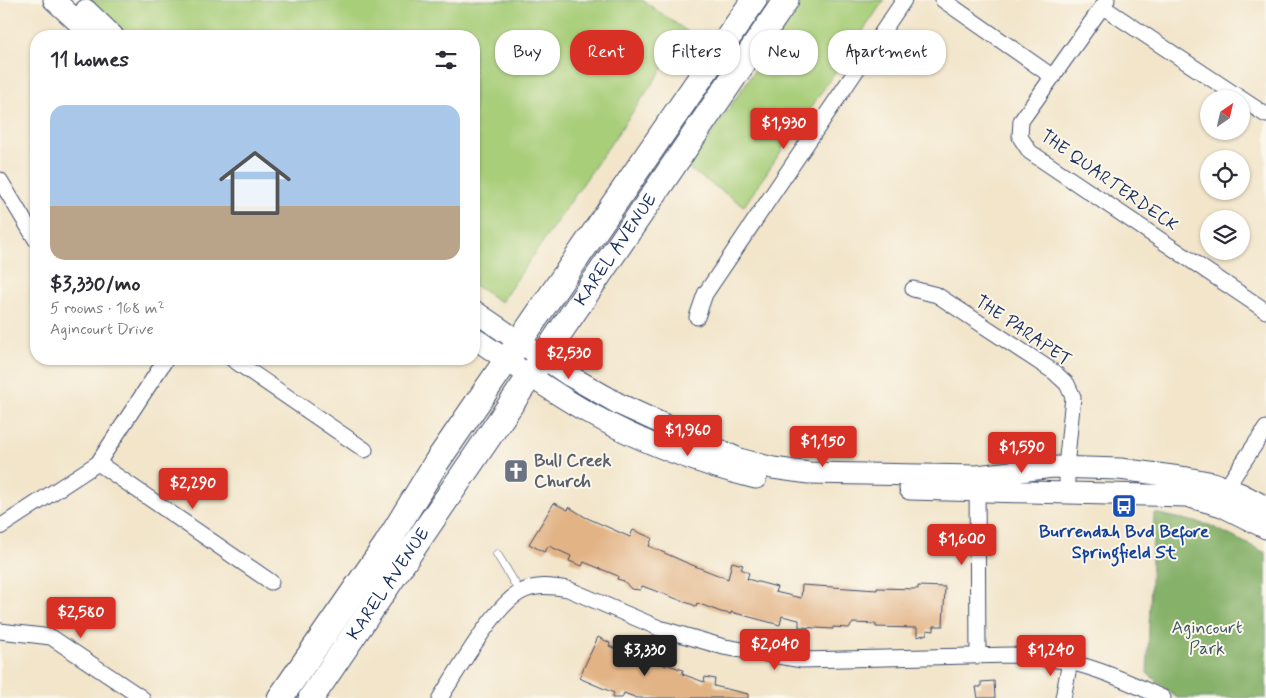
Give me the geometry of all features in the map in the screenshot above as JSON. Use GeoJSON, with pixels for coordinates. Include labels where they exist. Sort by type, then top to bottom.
{"type":"FeatureCollection","features":[{"type":"Feature","properties":{"kind":"main road"},"geometry":{"type":"LineString","coordinates":[[54,0],[86,30]]}},
{"type":"Feature","properties":{"kind":"main road"},"geometry":{"type":"LineString","coordinates":[[74,0],[106,30]]}},
{"type":"Feature","properties":{"kind":"main road","name":"KAREL AVENUE"},"geometry":{"type":"LineString","coordinates":[[280,698],[386,545],[436,463],[754,0]]}},
{"type":"Feature","properties":{"kind":"main road","name":"KAREL AVENUE"},"geometry":{"type":"LineString","coordinates":[[311,698],[786,0]]}},
{"type":"Feature","properties":{"kind":"main road"},"geometry":{"type":"LineString","coordinates":[[480,317],[513,351]]}},
{"type":"Feature","properties":{"kind":"main road"},"geometry":{"type":"LineString","coordinates":[[480,340],[513,351],[537,366],[588,413],[690,460],[748,476],[788,484],[843,488],[977,484],[1067,492],[1224,497],[1266,507]]}},
{"type":"Feature","properties":{"kind":"main road"},"geometry":{"type":"LineString","coordinates":[[977,484],[1066,467],[1120,470],[1187,478],[1224,497],[1266,528]]}},
{"type":"Feature","properties":{"kind":"street"},"geometry":{"type":"LineString","coordinates":[[697,317],[705,294],[904,0]]}},
{"type":"Feature","properties":{"kind":"street"},"geometry":{"type":"LineString","coordinates":[[943,0],[1053,77]]}},
{"type":"Feature","properties":{"kind":"street"},"geometry":{"type":"LineString","coordinates":[[1105,3],[1266,115]]}},
{"type":"Feature","properties":{"kind":"street","name":"THE QUARTERDECK"},"geometry":{"type":"LineString","coordinates":[[1105,3],[1021,121],[1020,137],[1030,152],[1266,311]]}},
{"type":"Feature","properties":{"kind":"street"},"geometry":{"type":"LineString","coordinates":[[0,180],[30,230]]}},
{"type":"Feature","properties":{"kind":"street","name":"THE PARAPET"},"geometry":{"type":"LineString","coordinates":[[913,289],[938,295],[1054,372],[1068,384],[1072,397],[1066,467],[1067,492]]}},
{"type":"Feature","properties":{"kind":"street"},"geometry":{"type":"LineString","coordinates":[[0,527],[98,463],[162,365]]}},
{"type":"Feature","properties":{"kind":"street"},"geometry":{"type":"LineString","coordinates":[[241,365],[364,450]]}},
{"type":"Feature","properties":{"kind":"street"},"geometry":{"type":"LineString","coordinates":[[1224,497],[1266,428]]}},
{"type":"Feature","properties":{"kind":"street"},"geometry":{"type":"LineString","coordinates":[[98,463],[272,582]]}},
{"type":"Feature","properties":{"kind":"street"},"geometry":{"type":"LineString","coordinates":[[977,484],[978,656]]}},
{"type":"Feature","properties":{"kind":"street"},"geometry":{"type":"LineString","coordinates":[[440,698],[494,616],[509,600],[520,592],[536,587],[554,586],[568,589],[659,628],[724,647],[802,660],[1011,656],[1070,662],[1097,670],[1163,698]]}},
{"type":"Feature","properties":{"kind":"street"},"geometry":{"type":"LineString","coordinates":[[0,631],[51,637],[142,698]]}},
{"type":"Feature","properties":{"kind":"street"},"geometry":{"type":"LineString","coordinates":[[1062,698],[1070,662]]}},
{"type":"Feature","properties":{"kind":"lane"},"geometry":{"type":"LineString","coordinates":[[497,554],[520,592]]}},
{"type":"Feature","properties":{"kind":"green space"},"geometry":{"type":"Polygon","coordinates":[[[87,0],[642,0],[685,30],[654,30],[654,75],[658,75],[501,302],[480,289],[480,30],[121,30],[87,0]]]}},
{"type":"Feature","properties":{"kind":"green space"},"geometry":{"type":"Polygon","coordinates":[[[803,0],[884,0],[864,30],[828,30],[828,75],[833,75],[744,206],[688,168],[752,75],[818,75],[818,30],[782,30],[803,0]]]}},
{"type":"Feature","properties":{"kind":"green space","name":"Agincourt Park"},"geometry":{"type":"Polygon","coordinates":[[[1154,513],[1209,525],[1266,553],[1266,698],[1177,698],[1147,673],[1154,513]]]}},
{"type":"Feature","properties":{"kind":"building"},"geometry":{"type":"Polygon","coordinates":[[[554,503],[568,510],[569,507],[585,517],[630,537],[633,530],[652,538],[649,546],[728,579],[732,562],[743,565],[741,569],[749,573],[747,579],[777,587],[775,592],[801,598],[802,585],[877,590],[877,588],[918,589],[918,586],[945,587],[943,626],[934,626],[934,631],[927,630],[927,634],[917,637],[917,628],[876,627],[876,624],[853,623],[849,628],[833,627],[833,629],[799,627],[799,620],[782,616],[780,625],[731,612],[731,614],[721,612],[697,603],[696,606],[642,586],[640,590],[631,589],[624,581],[617,579],[618,576],[584,562],[582,566],[569,561],[571,556],[549,546],[544,552],[529,544],[554,503]]]}},
{"type":"Feature","properties":{"kind":"building"},"geometry":{"type":"Polygon","coordinates":[[[598,637],[610,643],[609,646],[628,654],[630,650],[666,666],[666,664],[683,670],[682,674],[704,682],[705,677],[715,679],[714,686],[748,694],[748,698],[637,698],[624,693],[622,698],[612,698],[614,693],[579,678],[598,637]]]}},
{"type":"Feature","properties":{"kind":"building"},"geometry":{"type":"Polygon","coordinates":[[[994,681],[995,698],[978,698],[976,687],[981,687],[981,682],[994,681]]]}},
{"type":"Feature","properties":{"kind":"place","name":"Bull Creek Church"},"geometry":{"type":"Point","coordinates":[516,471]}},
{"type":"Feature","properties":{"kind":"place","name":"Burrendah Bvd Before Springfield St"},"geometry":{"type":"Point","coordinates":[1124,506]}}]}
